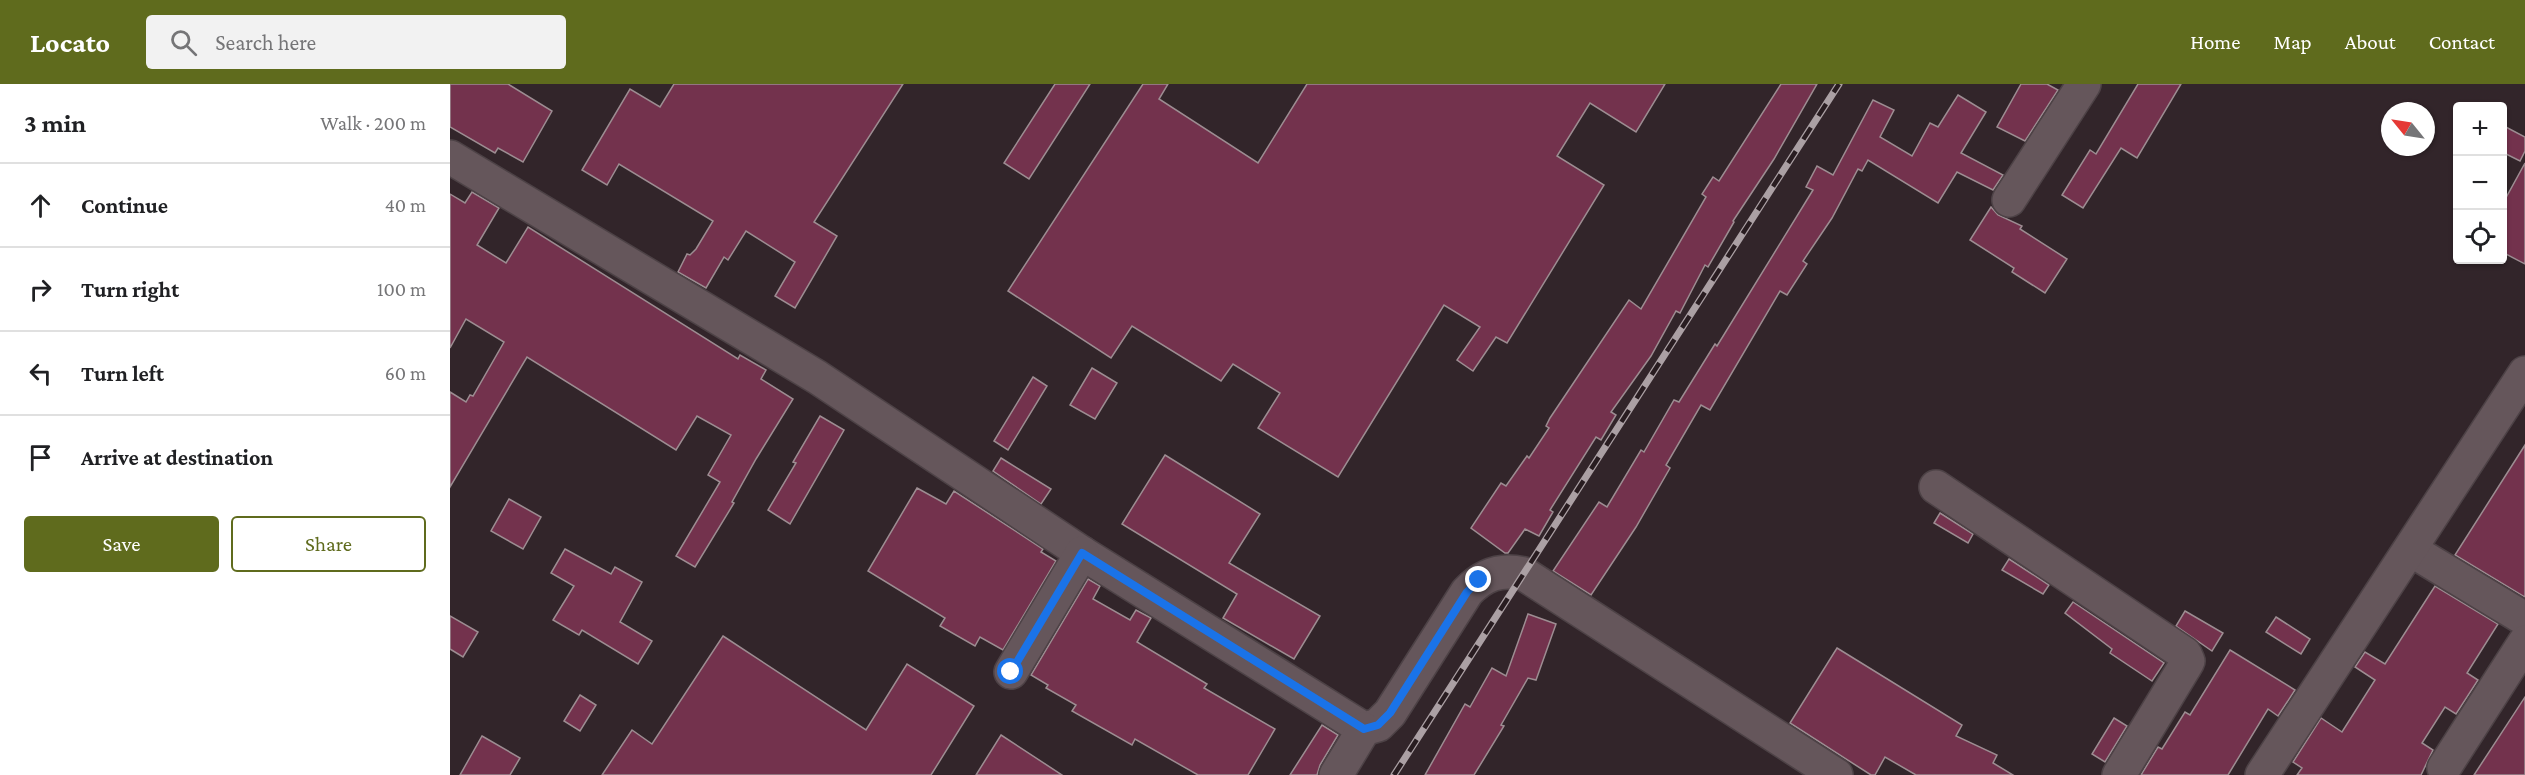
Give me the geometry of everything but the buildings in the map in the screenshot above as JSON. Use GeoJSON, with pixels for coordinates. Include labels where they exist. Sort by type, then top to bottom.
{"type":"FeatureCollection","features":[{"type":"Feature","properties":{"kind":"street"},"geometry":{"type":"LineString","coordinates":[[2009,200],[2084,84]]}},
{"type":"Feature","properties":{"kind":"street"},"geometry":{"type":"LineString","coordinates":[[450,157],[817,377],[1082,553],[1364,729]]}},
{"type":"Feature","properties":{"kind":"street"},"geometry":{"type":"LineString","coordinates":[[2270,772],[2525,373]]}},
{"type":"Feature","properties":{"kind":"street"},"geometry":{"type":"LineString","coordinates":[[1936,487],[2185,654],[2188,661],[2119,775]]}},
{"type":"Feature","properties":{"kind":"street"},"geometry":{"type":"LineString","coordinates":[[2411,550],[2525,619]]}},
{"type":"Feature","properties":{"kind":"street"},"geometry":{"type":"LineString","coordinates":[[1011,672],[1082,553]]}},
{"type":"Feature","properties":{"kind":"street"},"geometry":{"type":"LineString","coordinates":[[1336,775],[1364,729],[1378,725],[1390,713],[1467,592],[1479,580],[1508,570],[1524,574],[1836,775]]}},
{"type":"Feature","properties":{"kind":"street"},"geometry":{"type":"LineString","coordinates":[[2444,768],[2525,642]]}},
{"type":"Feature","properties":{"kind":"railway"},"geometry":{"type":"LineString","coordinates":[[1394,775],[1839,84]]}},
{"type":"Feature","properties":{"kind":"route"},"geometry":{"type":"LineString","coordinates":[[1011,672],[1082,553],[1364,729],[1371,728],[1378,725],[1390,713],[1467,592],[1479,580]]}}]}
